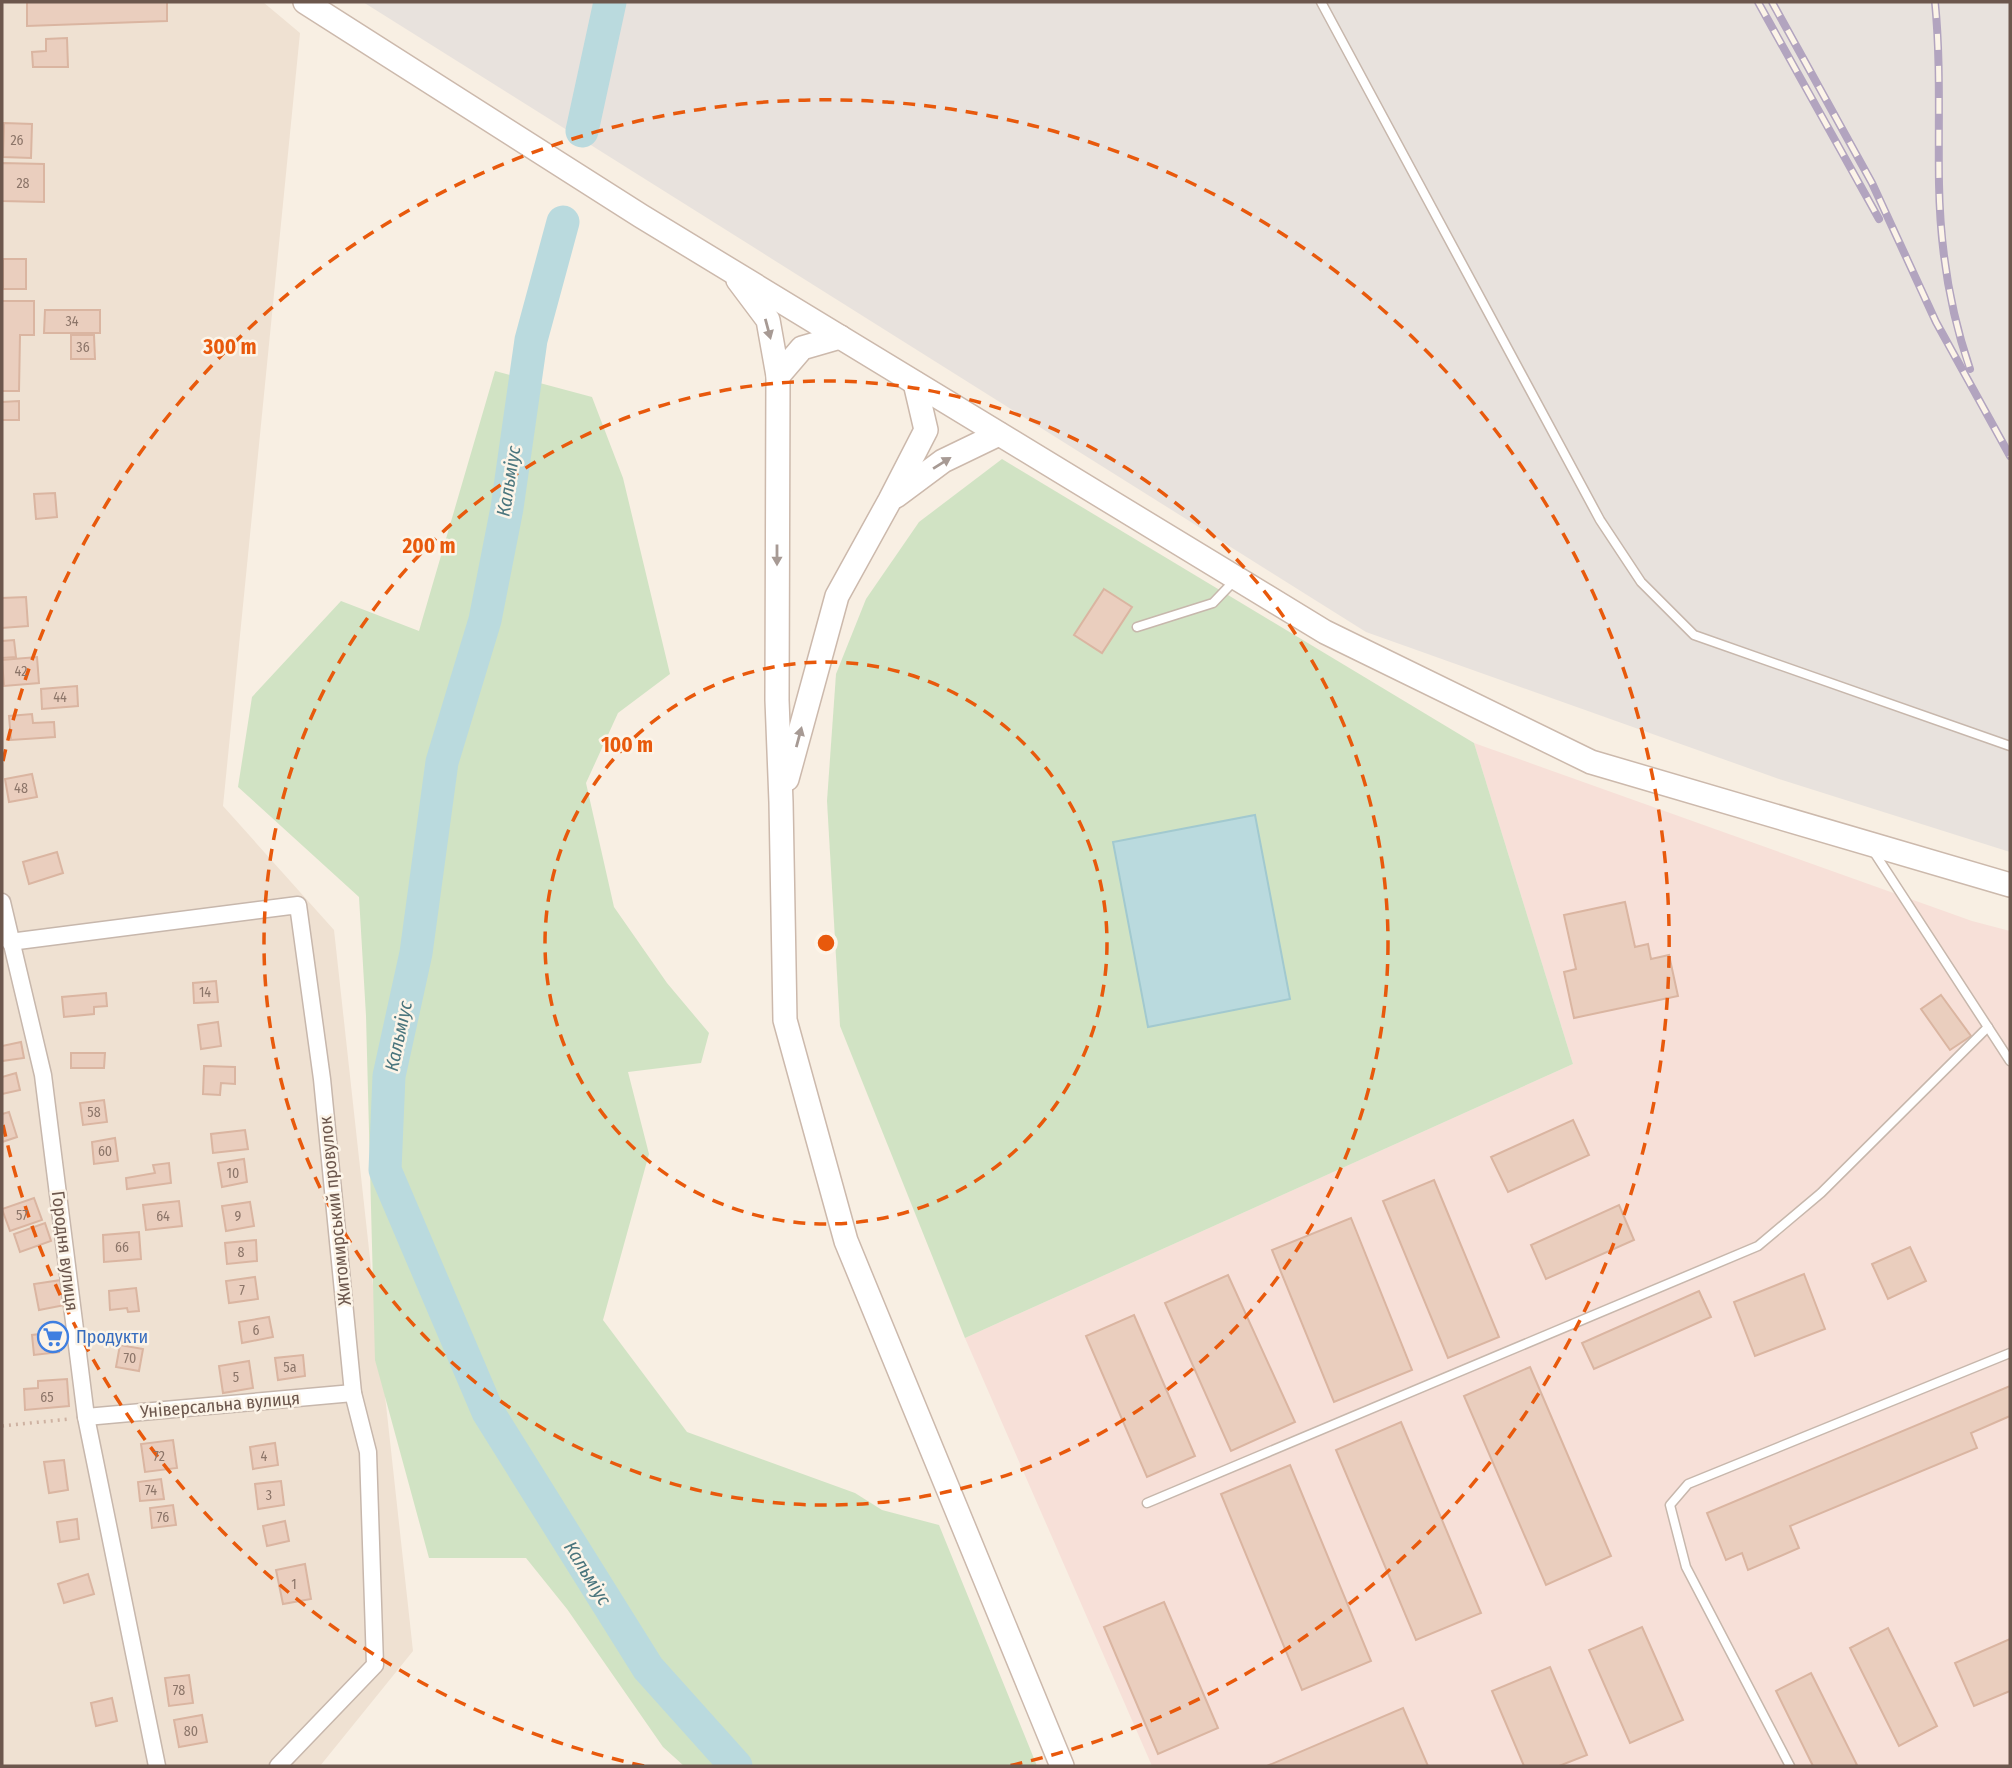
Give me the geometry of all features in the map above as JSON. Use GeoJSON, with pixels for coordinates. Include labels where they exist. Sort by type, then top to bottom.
{"type":"FeatureCollection","features":[{"type":"Feature","properties":{"kind":"street"},"geometry":{"type":"LineString","coordinates":[[306,2],[475,112],[732,272],[1325,632],[1591,762],[2010,885]]}},
{"type":"Feature","properties":{"kind":"street"},"geometry":{"type":"LineString","coordinates":[[732,272],[768,320],[778,376],[777,700],[785,1020],[846,1241],[1062,1766]]}},
{"type":"Feature","properties":{"kind":"street"},"geometry":{"type":"LineString","coordinates":[[778,376],[802,348],[840,337]]}},
{"type":"Feature","properties":{"kind":"street"},"geometry":{"type":"LineString","coordinates":[[781,802],[837,596],[926,430],[915,383]]}},
{"type":"Feature","properties":{"kind":"street"},"geometry":{"type":"LineString","coordinates":[[890,500],[943,461],[999,434]]}},
{"type":"Feature","properties":{"kind":"street","name":"Городня вулиця"},"geometry":{"type":"LineString","coordinates":[[2,902],[43,1075],[86,1418],[157,1766]]}},
{"type":"Feature","properties":{"kind":"street","name":"Житомирський провулок"},"geometry":{"type":"LineString","coordinates":[[10,942],[298,905],[323,1079],[353,1393],[368,1452],[375,1665],[278,1766]]}},
{"type":"Feature","properties":{"kind":"street","name":"Універсальна вулиця"},"geometry":{"type":"LineString","coordinates":[[86,1418],[353,1393]]}},
{"type":"Feature","properties":{"kind":"lane"},"geometry":{"type":"LineString","coordinates":[[1321,2],[1600,520],[1641,582],[1693,635],[2010,746]]}},
{"type":"Feature","properties":{"kind":"lane"},"geometry":{"type":"LineString","coordinates":[[1137,628],[1213,603],[1237,578]]}},
{"type":"Feature","properties":{"kind":"lane"},"geometry":{"type":"LineString","coordinates":[[1867,843],[2010,1060]]}},
{"type":"Feature","properties":{"kind":"lane"},"geometry":{"type":"LineString","coordinates":[[1147,1503],[1758,1246],[1821,1193],[1988,1027]]}},
{"type":"Feature","properties":{"kind":"lane"},"geometry":{"type":"LineString","coordinates":[[1790,1766],[1686,1567],[1670,1505],[1688,1484],[2010,1353]]}},
{"type":"Feature","properties":{"kind":"path"},"geometry":{"type":"LineString","coordinates":[[2,1426],[86,1418]]}},
{"type":"Feature","properties":{"kind":"shaded area"},"geometry":{"type":"Polygon","coordinates":[[[2,2],[263,2],[300,33],[223,806],[334,930],[413,1651],[320,1766],[2,1766],[2,2]]]}},
{"type":"Feature","properties":{"kind":"shaded area"},"geometry":{"type":"Polygon","coordinates":[[[363,2],[2010,2],[2010,852],[1779,779],[1366,632],[363,2]]]}},
{"type":"Feature","properties":{"kind":"shaded area"},"geometry":{"type":"Polygon","coordinates":[[[1474,743],[1972,921],[2010,931],[2010,1766],[1152,1766],[965,1338],[1573,1064],[1474,743]]]}},
{"type":"Feature","properties":{"kind":"green space"},"geometry":{"type":"Polygon","coordinates":[[[495,371],[592,397],[623,478],[670,674],[618,713],[586,783],[614,907],[667,983],[709,1033],[701,1063],[628,1072],[649,1154],[603,1320],[687,1432],[855,1493],[882,1510],[939,1525],[1037,1766],[684,1766],[663,1747],[567,1609],[526,1558],[429,1558],[375,1360],[366,1016],[359,897],[238,787],[252,697],[341,601],[419,631],[495,371]]]}},
{"type":"Feature","properties":{"kind":"green space"},"geometry":{"type":"Polygon","coordinates":[[[1002,459],[1474,743],[1573,1064],[965,1338],[840,1026],[827,801],[836,674],[866,599],[919,522],[1002,459]]]}},
{"type":"Feature","properties":{"kind":"water"},"geometry":{"type":"Polygon","coordinates":[[[1255,815],[1290,999],[1148,1027],[1113,842],[1255,815]]]}},
{"type":"Feature","properties":{"kind":"building"},"geometry":{"type":"Polygon","coordinates":[[[27,2],[167,2],[167,21],[27,26],[27,2]]]}},
{"type":"Feature","properties":{"kind":"building"},"geometry":{"type":"Polygon","coordinates":[[[67,38],[68,67],[33,67],[32,52],[46,51],[46,39],[67,38]]]}},
{"type":"Feature","properties":{"kind":"building"},"geometry":{"type":"Polygon","coordinates":[[[4,123],[32,124],[31,158],[3,157],[4,123]]]}},
{"type":"Feature","properties":{"kind":"building"},"geometry":{"type":"Polygon","coordinates":[[[2,163],[44,164],[44,202],[2,201],[2,163]]]}},
{"type":"Feature","properties":{"kind":"building"},"geometry":{"type":"Polygon","coordinates":[[[3,259],[26,259],[26,289],[3,289],[3,259]]]}},
{"type":"Feature","properties":{"kind":"building"},"geometry":{"type":"Polygon","coordinates":[[[2,301],[34,301],[34,335],[20,335],[19,391],[2,391],[2,301]]]}},
{"type":"Feature","properties":{"kind":"building"},"geometry":{"type":"Polygon","coordinates":[[[45,310],[100,310],[100,333],[44,333],[45,310]]]}},
{"type":"Feature","properties":{"kind":"building"},"geometry":{"type":"Polygon","coordinates":[[[71,335],[94,335],[95,359],[71,359],[71,335]]]}},
{"type":"Feature","properties":{"kind":"building"},"geometry":{"type":"Polygon","coordinates":[[[19,401],[19,420],[2,420],[2,402],[19,401]]]}},
{"type":"Feature","properties":{"kind":"building"},"geometry":{"type":"Polygon","coordinates":[[[55,493],[57,517],[36,519],[34,494],[55,493]]]}},
{"type":"Feature","properties":{"kind":"building"},"geometry":{"type":"Polygon","coordinates":[[[1104,589],[1132,607],[1102,653],[1074,635],[1104,589]]]}},
{"type":"Feature","properties":{"kind":"building"},"geometry":{"type":"Polygon","coordinates":[[[26,597],[28,626],[2,628],[2,598],[26,597]]]}},
{"type":"Feature","properties":{"kind":"building"},"geometry":{"type":"Polygon","coordinates":[[[14,640],[16,657],[2,658],[2,641],[14,640]]]}},
{"type":"Feature","properties":{"kind":"building"},"geometry":{"type":"Polygon","coordinates":[[[37,657],[39,683],[4,686],[2,660],[37,657]]]}},
{"type":"Feature","properties":{"kind":"building"},"geometry":{"type":"Polygon","coordinates":[[[77,686],[78,706],[42,709],[41,689],[77,686]]]}},
{"type":"Feature","properties":{"kind":"building"},"geometry":{"type":"Polygon","coordinates":[[[32,714],[33,723],[54,722],[55,737],[11,740],[9,716],[32,714]]]}},
{"type":"Feature","properties":{"kind":"building"},"geometry":{"type":"Polygon","coordinates":[[[32,774],[37,797],[9,802],[5,779],[32,774]]]}},
{"type":"Feature","properties":{"kind":"building"},"geometry":{"type":"Polygon","coordinates":[[[57,852],[63,873],[29,884],[23,862],[57,852]]]}},
{"type":"Feature","properties":{"kind":"building"},"geometry":{"type":"Polygon","coordinates":[[[1625,902],[1635,947],[1648,944],[1651,959],[1669,955],[1678,996],[1574,1018],[1564,972],[1576,969],[1564,915],[1625,902]]]}},
{"type":"Feature","properties":{"kind":"building"},"geometry":{"type":"Polygon","coordinates":[[[216,981],[218,1002],[194,1003],[193,983],[216,981]]]}},
{"type":"Feature","properties":{"kind":"building"},"geometry":{"type":"Polygon","coordinates":[[[106,993],[107,1006],[94,1007],[94,1014],[64,1017],[62,997],[106,993]]]}},
{"type":"Feature","properties":{"kind":"building"},"geometry":{"type":"Polygon","coordinates":[[[1941,995],[1971,1036],[1950,1050],[1921,1009],[1941,995]]]}},
{"type":"Feature","properties":{"kind":"building"},"geometry":{"type":"Polygon","coordinates":[[[218,1022],[221,1046],[201,1049],[198,1025],[218,1022]]]}},
{"type":"Feature","properties":{"kind":"building"},"geometry":{"type":"Polygon","coordinates":[[[21,1042],[24,1058],[2,1061],[2,1046],[21,1042]]]}},
{"type":"Feature","properties":{"kind":"building"},"geometry":{"type":"Polygon","coordinates":[[[71,1053],[105,1053],[104,1068],[71,1068],[71,1053]]]}},
{"type":"Feature","properties":{"kind":"building"},"geometry":{"type":"Polygon","coordinates":[[[204,1066],[235,1067],[235,1084],[221,1083],[220,1095],[203,1094],[204,1066]]]}},
{"type":"Feature","properties":{"kind":"building"},"geometry":{"type":"Polygon","coordinates":[[[16,1073],[20,1090],[2,1094],[2,1077],[16,1073]]]}},
{"type":"Feature","properties":{"kind":"building"},"geometry":{"type":"Polygon","coordinates":[[[104,1100],[107,1122],[83,1125],[80,1103],[104,1100]]]}},
{"type":"Feature","properties":{"kind":"building"},"geometry":{"type":"Polygon","coordinates":[[[9,1112],[17,1137],[2,1142],[2,1114],[9,1112]]]}},
{"type":"Feature","properties":{"kind":"building"},"geometry":{"type":"Polygon","coordinates":[[[1573,1120],[1589,1155],[1508,1192],[1491,1157],[1573,1120]]]}},
{"type":"Feature","properties":{"kind":"building"},"geometry":{"type":"Polygon","coordinates":[[[245,1130],[248,1149],[213,1153],[211,1134],[245,1130]]]}},
{"type":"Feature","properties":{"kind":"building"},"geometry":{"type":"Polygon","coordinates":[[[115,1138],[118,1161],[94,1164],[92,1142],[115,1138]]]}},
{"type":"Feature","properties":{"kind":"building"},"geometry":{"type":"Polygon","coordinates":[[[244,1159],[247,1182],[222,1187],[218,1163],[244,1159]]]}},
{"type":"Feature","properties":{"kind":"building"},"geometry":{"type":"Polygon","coordinates":[[[169,1163],[171,1183],[127,1189],[126,1178],[155,1173],[153,1165],[169,1163]]]}},
{"type":"Feature","properties":{"kind":"building"},"geometry":{"type":"Polygon","coordinates":[[[1434,1180],[1499,1337],[1448,1358],[1383,1201],[1434,1180]]]}},
{"type":"Feature","properties":{"kind":"building"},"geometry":{"type":"Polygon","coordinates":[[[34,1198],[42,1220],[10,1231],[2,1209],[34,1198]]]}},
{"type":"Feature","properties":{"kind":"building"},"geometry":{"type":"Polygon","coordinates":[[[179,1201],[182,1226],[146,1230],[143,1205],[179,1201]]]}},
{"type":"Feature","properties":{"kind":"building"},"geometry":{"type":"Polygon","coordinates":[[[250,1202],[254,1226],[226,1231],[222,1206],[250,1202]]]}},
{"type":"Feature","properties":{"kind":"building"},"geometry":{"type":"Polygon","coordinates":[[[1619,1205],[1634,1240],[1546,1279],[1531,1245],[1619,1205]]]}},
{"type":"Feature","properties":{"kind":"building"},"geometry":{"type":"Polygon","coordinates":[[[1351,1218],[1412,1370],[1334,1402],[1272,1250],[1351,1218]]]}},
{"type":"Feature","properties":{"kind":"building"},"geometry":{"type":"Polygon","coordinates":[[[45,1223],[51,1241],[20,1252],[14,1234],[45,1223]]]}},
{"type":"Feature","properties":{"kind":"building"},"geometry":{"type":"Polygon","coordinates":[[[139,1232],[141,1259],[104,1262],[103,1235],[139,1232]]]}},
{"type":"Feature","properties":{"kind":"building"},"geometry":{"type":"Polygon","coordinates":[[[256,1240],[257,1261],[227,1264],[225,1243],[256,1240]]]}},
{"type":"Feature","properties":{"kind":"building"},"geometry":{"type":"Polygon","coordinates":[[[1910,1247],[1926,1281],[1888,1299],[1872,1264],[1910,1247]]]}},
{"type":"Feature","properties":{"kind":"building"},"geometry":{"type":"Polygon","coordinates":[[[1804,1274],[1825,1329],[1755,1356],[1734,1302],[1804,1274]]]}},
{"type":"Feature","properties":{"kind":"building"},"geometry":{"type":"Polygon","coordinates":[[[1228,1275],[1295,1422],[1231,1451],[1165,1303],[1228,1275]]]}},
{"type":"Feature","properties":{"kind":"building"},"geometry":{"type":"Polygon","coordinates":[[[255,1277],[258,1299],[229,1303],[226,1281],[255,1277]]]}},
{"type":"Feature","properties":{"kind":"building"},"geometry":{"type":"Polygon","coordinates":[[[61,1280],[65,1305],[39,1310],[34,1284],[61,1280]]]}},
{"type":"Feature","properties":{"kind":"building"},"geometry":{"type":"Polygon","coordinates":[[[136,1288],[139,1311],[128,1312],[127,1308],[110,1310],[109,1291],[136,1288]]]}},
{"type":"Feature","properties":{"kind":"building"},"geometry":{"type":"Polygon","coordinates":[[[1699,1291],[1711,1317],[1594,1369],[1582,1343],[1699,1291]]]}},
{"type":"Feature","properties":{"kind":"building"},"geometry":{"type":"Polygon","coordinates":[[[1134,1315],[1195,1456],[1147,1477],[1086,1336],[1134,1315]]]}},
{"type":"Feature","properties":{"kind":"building"},"geometry":{"type":"Polygon","coordinates":[[[269,1317],[273,1337],[242,1343],[239,1322],[269,1317]]]}},
{"type":"Feature","properties":{"kind":"building"},"geometry":{"type":"Polygon","coordinates":[[[57,1332],[59,1352],[34,1355],[32,1335],[57,1332]]]}},
{"type":"Feature","properties":{"kind":"building"},"geometry":{"type":"Polygon","coordinates":[[[120,1345],[143,1349],[139,1371],[116,1367],[120,1345]]]}},
{"type":"Feature","properties":{"kind":"building"},"geometry":{"type":"Polygon","coordinates":[[[303,1355],[305,1376],[278,1380],[275,1358],[303,1355]]]}},
{"type":"Feature","properties":{"kind":"building"},"geometry":{"type":"Polygon","coordinates":[[[249,1361],[253,1388],[223,1393],[219,1366],[249,1361]]]}},
{"type":"Feature","properties":{"kind":"building"},"geometry":{"type":"Polygon","coordinates":[[[1530,1367],[1611,1556],[1546,1585],[1464,1396],[1530,1367]]]}},
{"type":"Feature","properties":{"kind":"building"},"geometry":{"type":"Polygon","coordinates":[[[67,1379],[69,1406],[25,1410],[24,1389],[38,1388],[38,1381],[67,1379]]]}},
{"type":"Feature","properties":{"kind":"building"},"geometry":{"type":"Polygon","coordinates":[[[2010,1386],[2010,1416],[1971,1433],[1977,1448],[1790,1526],[1799,1548],[1748,1570],[1742,1553],[1726,1560],[1707,1513],[2010,1386]]]}},
{"type":"Feature","properties":{"kind":"building"},"geometry":{"type":"Polygon","coordinates":[[[1401,1422],[1481,1613],[1416,1640],[1336,1450],[1401,1422]]]}},
{"type":"Feature","properties":{"kind":"building"},"geometry":{"type":"Polygon","coordinates":[[[173,1440],[177,1468],[145,1472],[141,1444],[173,1440]]]}},
{"type":"Feature","properties":{"kind":"building"},"geometry":{"type":"Polygon","coordinates":[[[275,1443],[278,1465],[253,1469],[250,1447],[275,1443]]]}},
{"type":"Feature","properties":{"kind":"building"},"geometry":{"type":"Polygon","coordinates":[[[64,1460],[68,1490],[49,1493],[44,1462],[64,1460]]]}},
{"type":"Feature","properties":{"kind":"building"},"geometry":{"type":"Polygon","coordinates":[[[1290,1465],[1371,1661],[1302,1690],[1221,1494],[1290,1465]]]}},
{"type":"Feature","properties":{"kind":"building"},"geometry":{"type":"Polygon","coordinates":[[[161,1479],[164,1499],[140,1501],[138,1482],[161,1479]]]}},
{"type":"Feature","properties":{"kind":"building"},"geometry":{"type":"Polygon","coordinates":[[[281,1481],[284,1505],[258,1509],[255,1484],[281,1481]]]}},
{"type":"Feature","properties":{"kind":"building"},"geometry":{"type":"Polygon","coordinates":[[[173,1505],[176,1525],[152,1528],[150,1508],[173,1505]]]}},
{"type":"Feature","properties":{"kind":"building"},"geometry":{"type":"Polygon","coordinates":[[[77,1519],[79,1539],[60,1542],[57,1522],[77,1519]]]}},
{"type":"Feature","properties":{"kind":"building"},"geometry":{"type":"Polygon","coordinates":[[[285,1521],[289,1541],[267,1546],[263,1526],[285,1521]]]}},
{"type":"Feature","properties":{"kind":"building"},"geometry":{"type":"Polygon","coordinates":[[[305,1564],[311,1599],[283,1604],[276,1570],[305,1564]]]}},
{"type":"Feature","properties":{"kind":"building"},"geometry":{"type":"Polygon","coordinates":[[[88,1574],[94,1594],[64,1603],[58,1584],[88,1574]]]}},
{"type":"Feature","properties":{"kind":"building"},"geometry":{"type":"Polygon","coordinates":[[[1164,1602],[1218,1728],[1158,1754],[1104,1627],[1164,1602]]]}},
{"type":"Feature","properties":{"kind":"building"},"geometry":{"type":"Polygon","coordinates":[[[1642,1627],[1683,1720],[1630,1743],[1589,1650],[1642,1627]]]}},
{"type":"Feature","properties":{"kind":"building"},"geometry":{"type":"Polygon","coordinates":[[[1888,1628],[1937,1726],[1899,1746],[1850,1648],[1888,1628]]]}},
{"type":"Feature","properties":{"kind":"building"},"geometry":{"type":"Polygon","coordinates":[[[2010,1639],[2010,1691],[1974,1706],[1955,1663],[2010,1639]]]}},
{"type":"Feature","properties":{"kind":"building"},"geometry":{"type":"Polygon","coordinates":[[[1550,1667],[1587,1755],[1559,1766],[1524,1766],[1492,1691],[1550,1667]]]}},
{"type":"Feature","properties":{"kind":"building"},"geometry":{"type":"Polygon","coordinates":[[[1811,1673],[1857,1765],[1855,1766],[1813,1766],[1776,1691],[1811,1673]]]}},
{"type":"Feature","properties":{"kind":"building"},"geometry":{"type":"Polygon","coordinates":[[[189,1675],[193,1703],[169,1706],[165,1678],[189,1675]]]}},
{"type":"Feature","properties":{"kind":"building"},"geometry":{"type":"Polygon","coordinates":[[[112,1698],[117,1721],[96,1726],[91,1703],[112,1698]]]}},
{"type":"Feature","properties":{"kind":"building"},"geometry":{"type":"Polygon","coordinates":[[[1403,1708],[1428,1766],[1267,1766],[1403,1708]]]}},
{"type":"Feature","properties":{"kind":"building"},"geometry":{"type":"Polygon","coordinates":[[[202,1715],[207,1742],[179,1747],[174,1720],[202,1715]]]}},
{"type":"Feature","properties":{"kind":"waterway","name":"Кальміус"},"geometry":{"type":"LineString","coordinates":[[582,131],[610,2]]}},
{"type":"Feature","properties":{"kind":"waterway","name":"Кальміус"},"geometry":{"type":"LineString","coordinates":[[563,222],[531,340],[507,508],[485,620],[442,762],[416,953],[389,1076],[385,1170],[488,1412],[648,1668],[736,1766]]}},
{"type":"Feature","properties":{"kind":"railway"},"geometry":{"type":"LineString","coordinates":[[1758,2],[1879,219]]}},
{"type":"Feature","properties":{"kind":"railway"},"geometry":{"type":"LineString","coordinates":[[1772,2],[1872,183],[1936,322],[2010,456]]}},
{"type":"Feature","properties":{"kind":"railway"},"geometry":{"type":"LineString","coordinates":[[1935,2],[1941,231],[1947,278],[1970,369]]}},
{"type":"Feature","properties":{"kind":"place","name":"Продукти"},"geometry":{"type":"Point","coordinates":[53,1337]}}]}
